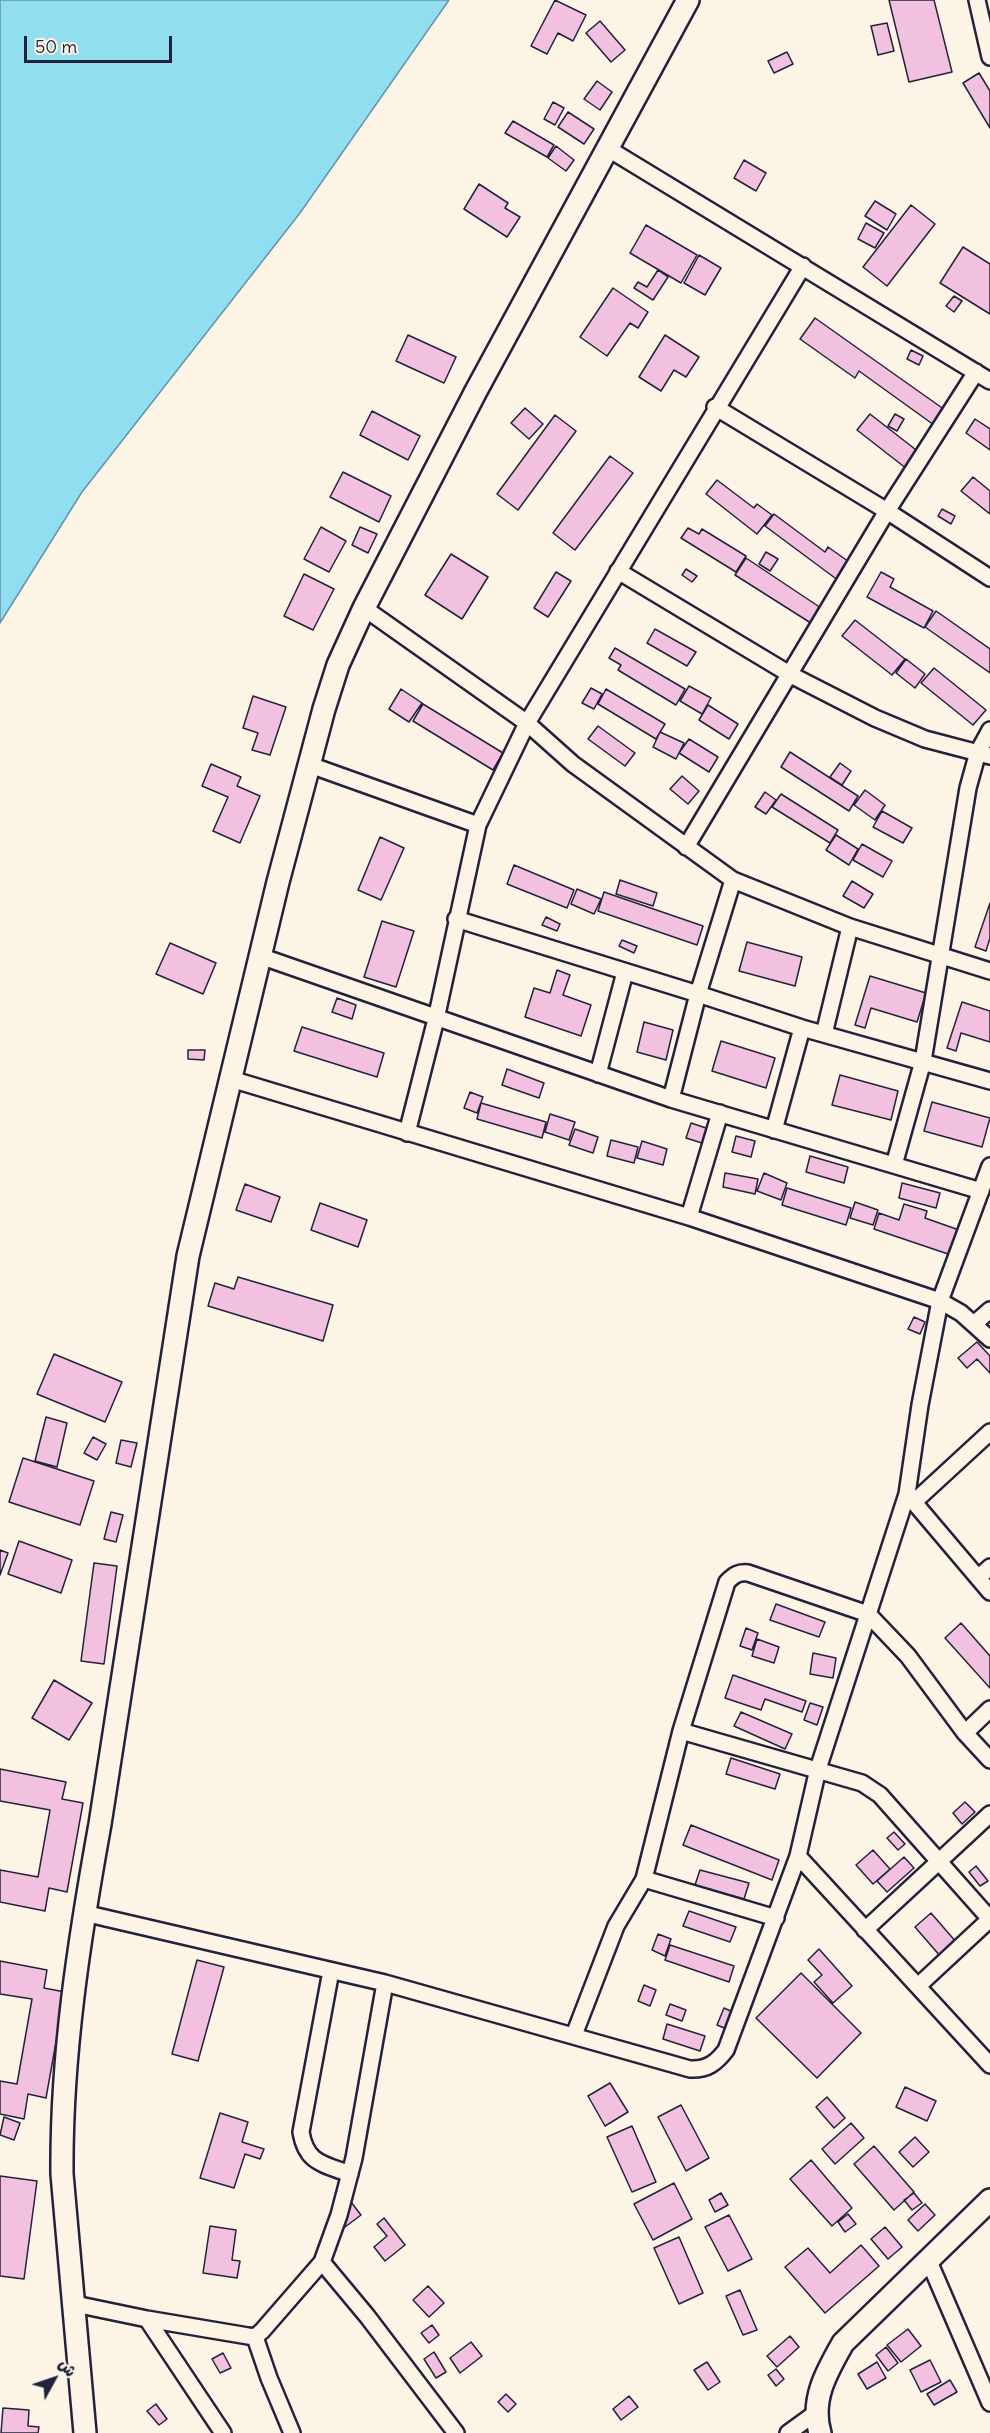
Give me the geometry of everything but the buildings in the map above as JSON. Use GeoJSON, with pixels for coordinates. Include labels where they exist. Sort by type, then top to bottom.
{"type":"FeatureCollection","features":[{"type":"Feature","properties":{"kind":"street"},"geometry":{"type":"LineString","coordinates":[[85,2433],[75,2304],[66,2226],[62,2131],[72,2002],[84,1913],[188,1256],[260,956],[324,709],[338,665],[364,608],[476,391],[688,0]]}},
{"type":"Feature","properties":{"kind":"street"},"geometry":{"type":"LineString","coordinates":[[978,0],[990,57]]}},
{"type":"Feature","properties":{"kind":"street"},"geometry":{"type":"LineString","coordinates":[[607,148],[990,381]]}},
{"type":"Feature","properties":{"kind":"street"},"geometry":{"type":"LineString","coordinates":[[407,1133],[436,1019],[478,825],[527,723],[715,407],[802,266]]}},
{"type":"Feature","properties":{"kind":"street"},"geometry":{"type":"LineString","coordinates":[[686,847],[791,675],[887,511],[976,372]]}},
{"type":"Feature","properties":{"kind":"street"},"geometry":{"type":"LineString","coordinates":[[715,407],[887,511],[990,578]]}},
{"type":"Feature","properties":{"kind":"street"},"geometry":{"type":"LineString","coordinates":[[618,571],[791,675],[875,718],[925,739],[984,754]]}},
{"type":"Feature","properties":{"kind":"street"},"geometry":{"type":"LineString","coordinates":[[364,608],[527,723],[573,764],[733,880],[850,927],[990,971]]}},
{"type":"Feature","properties":{"kind":"street"},"geometry":{"type":"LineString","coordinates":[[894,1166],[922,1061],[968,788],[984,754],[990,730]]}},
{"type":"Feature","properties":{"kind":"street"},"geometry":{"type":"LineString","coordinates":[[310,765],[478,825]]}},
{"type":"Feature","properties":{"kind":"street"},"geometry":{"type":"LineString","coordinates":[[671,1099],[698,993],[733,880]]}},
{"type":"Feature","properties":{"kind":"street"},"geometry":{"type":"LineString","coordinates":[[456,919],[698,993],[802,1028],[990,1081]]}},
{"type":"Feature","properties":{"kind":"street"},"geometry":{"type":"LineString","coordinates":[[824,1034],[850,927]]}},
{"type":"Feature","properties":{"kind":"street"},"geometry":{"type":"LineString","coordinates":[[260,956],[671,1099],[981,1191]]}},
{"type":"Feature","properties":{"kind":"street"},"geometry":{"type":"LineString","coordinates":[[598,1074],[625,972]]}},
{"type":"Feature","properties":{"kind":"street"},"geometry":{"type":"LineString","coordinates":[[774,1130],[802,1028]]}},
{"type":"Feature","properties":{"kind":"street"},"geometry":{"type":"LineString","coordinates":[[231,1080],[689,1217],[939,1301],[961,1313],[990,1339]]}},
{"type":"Feature","properties":{"kind":"street"},"geometry":{"type":"LineString","coordinates":[[689,1217],[720,1113]]}},
{"type":"Feature","properties":{"kind":"street"},"geometry":{"type":"LineString","coordinates":[[84,1913],[385,1983],[690,2069],[700,2070],[710,2067],[726,2050],[798,1856],[818,1769],[868,1614],[910,1498],[920,1405],[939,1301],[990,1166]]}},
{"type":"Feature","properties":{"kind":"street"},"geometry":{"type":"LineString","coordinates":[[974,1324],[990,1310]]}},
{"type":"Feature","properties":{"kind":"street"},"geometry":{"type":"LineString","coordinates":[[910,1498],[990,1432]]}},
{"type":"Feature","properties":{"kind":"street"},"geometry":{"type":"LineString","coordinates":[[910,1498],[990,1592]]}},
{"type":"Feature","properties":{"kind":"street"},"geometry":{"type":"LineString","coordinates":[[978,1578],[990,1567]]}},
{"type":"Feature","properties":{"kind":"street"},"geometry":{"type":"LineString","coordinates":[[574,2035],[607,1947],[644,1879],[681,1731],[728,1582],[732,1576],[740,1572],[748,1573],[868,1614],[903,1650],[965,1732],[990,1760]]}},
{"type":"Feature","properties":{"kind":"street"},"geometry":{"type":"LineString","coordinates":[[965,1732],[990,1709]]}},
{"type":"Feature","properties":{"kind":"street"},"geometry":{"type":"LineString","coordinates":[[681,1731],[818,1769],[862,1784],[880,1795],[990,1919],[918,1986]]}},
{"type":"Feature","properties":{"kind":"street"},"geometry":{"type":"LineString","coordinates":[[865,1930],[990,1814]]}},
{"type":"Feature","properties":{"kind":"street"},"geometry":{"type":"LineString","coordinates":[[798,1856],[990,2065]]}},
{"type":"Feature","properties":{"kind":"street"},"geometry":{"type":"LineString","coordinates":[[644,1879],[776,1918]]}},
{"type":"Feature","properties":{"kind":"street"},"geometry":{"type":"LineString","coordinates":[[331,1971],[301,2132],[304,2149],[317,2161],[350,2174]]}},
{"type":"Feature","properties":{"kind":"street"},"geometry":{"type":"LineString","coordinates":[[255,2337],[322,2262],[339,2215],[350,2174],[385,1983]]}},
{"type":"Feature","properties":{"kind":"street"},"geometry":{"type":"LineString","coordinates":[[820,2433],[817,2412],[820,2389],[828,2368],[843,2343],[990,2200]]}},
{"type":"Feature","properties":{"kind":"street"},"geometry":{"type":"LineString","coordinates":[[928,2259],[990,2403]]}},
{"type":"Feature","properties":{"kind":"street"},"geometry":{"type":"LineString","coordinates":[[322,2262],[382,2335],[451,2432]]}},
{"type":"Feature","properties":{"kind":"street"},"geometry":{"type":"LineString","coordinates":[[75,2304],[255,2337]]}},
{"type":"Feature","properties":{"kind":"street"},"geometry":{"type":"LineString","coordinates":[[147,2319],[223,2433]]}},
{"type":"Feature","properties":{"kind":"street"},"geometry":{"type":"LineString","coordinates":[[255,2337],[292,2433]]}},
{"type":"Feature","properties":{"kind":"street"},"geometry":{"type":"LineString","coordinates":[[788,2433],[817,2412]]}},
{"type":"Feature","properties":{"kind":"water"},"geometry":{"type":"Polygon","coordinates":[[[0,0],[449,0],[300,213],[82,492],[0,623],[0,0]]]}}]}
